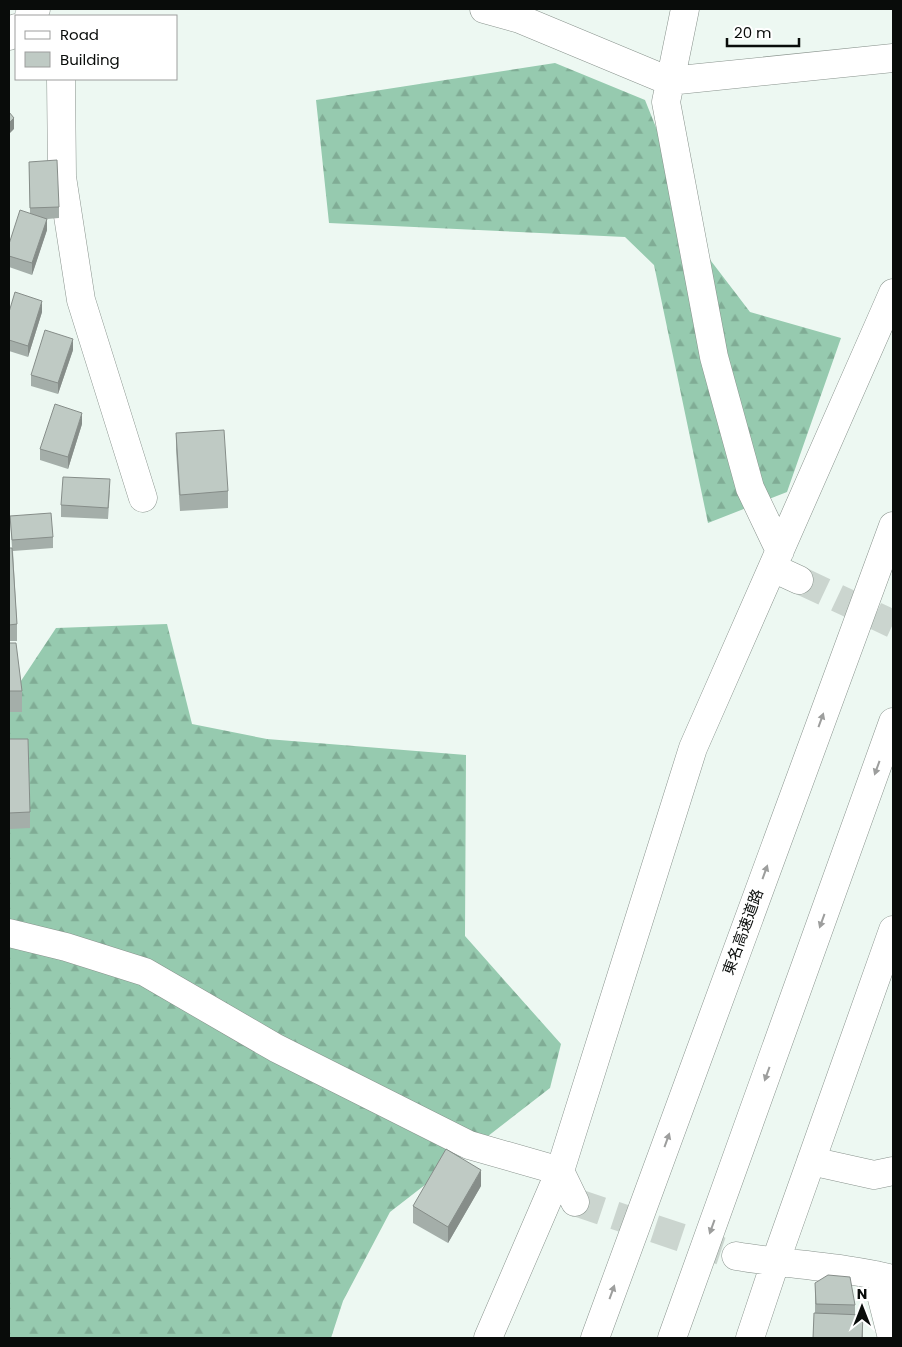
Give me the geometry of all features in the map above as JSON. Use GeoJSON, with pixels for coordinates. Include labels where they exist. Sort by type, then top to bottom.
{"type":"FeatureCollection","features":[{"type":"Feature","properties":{"kind":"main road"},"geometry":{"type":"LineString","coordinates":[[484,9],[520,19],[669,80],[893,58]]}},
{"type":"Feature","properties":{"kind":"main road"},"geometry":{"type":"LineString","coordinates":[[685,9],[666,102],[714,357],[750,488],[776,560],[799,580]]}},
{"type":"Feature","properties":{"kind":"main road"},"geometry":{"type":"LineString","coordinates":[[61,80],[62,177],[82,300],[143,498]]}},
{"type":"Feature","properties":{"kind":"main road"},"geometry":{"type":"LineString","coordinates":[[488,1338],[560,1170],[693,748],[893,293]]}},
{"type":"Feature","properties":{"kind":"main road","name":"東名高速道路"},"geometry":{"type":"LineString","coordinates":[[595,1338],[893,526]]}},
{"type":"Feature","properties":{"kind":"main road"},"geometry":{"type":"LineString","coordinates":[[672,1338],[893,722]]}},
{"type":"Feature","properties":{"kind":"main road"},"geometry":{"type":"LineString","coordinates":[[750,1338],[774,1263],[893,930]]}},
{"type":"Feature","properties":{"kind":"main road"},"geometry":{"type":"LineString","coordinates":[[9,933],[145,972],[276,1048],[469,1145],[560,1170],[575,1202]]}},
{"type":"Feature","properties":{"kind":"main road"},"geometry":{"type":"LineString","coordinates":[[811,1161],[874,1175],[893,1171]]}},
{"type":"Feature","properties":{"kind":"main road"},"geometry":{"type":"LineString","coordinates":[[736,1256],[774,1263],[884,1277],[892,1338]]}},
{"type":"Feature","properties":{"kind":"green space"},"geometry":{"type":"Polygon","coordinates":[[[555,63],[645,100],[708,257],[750,312],[841,338],[787,492],[708,523],[654,265],[625,237],[329,223],[316,100],[555,63]]]}},
{"type":"Feature","properties":{"kind":"green space"},"geometry":{"type":"Polygon","coordinates":[[[167,624],[192,724],[267,739],[466,755],[465,936],[561,1044],[550,1088],[390,1212],[343,1301],[331,1338],[9,1338],[9,699],[56,628],[167,624]]]}},
{"type":"Feature","properties":{"kind":"building"},"geometry":{"type":"Polygon","coordinates":[[[9,112],[14,118],[9,123],[9,112]]]}},
{"type":"Feature","properties":{"kind":"building"},"geometry":{"type":"Polygon","coordinates":[[[57,160],[59,207],[30,208],[29,162],[57,160]]]}},
{"type":"Feature","properties":{"kind":"building"},"geometry":{"type":"Polygon","coordinates":[[[20,210],[47,219],[32,263],[9,256],[9,244],[20,210]]]}},
{"type":"Feature","properties":{"kind":"building"},"geometry":{"type":"Polygon","coordinates":[[[15,292],[42,301],[28,346],[9,340],[9,312],[15,292]]]}},
{"type":"Feature","properties":{"kind":"building"},"geometry":{"type":"Polygon","coordinates":[[[45,330],[73,339],[58,383],[31,375],[45,330]]]}},
{"type":"Feature","properties":{"kind":"building"},"geometry":{"type":"Polygon","coordinates":[[[55,404],[82,413],[68,457],[40,449],[55,404]]]}},
{"type":"Feature","properties":{"kind":"building"},"geometry":{"type":"Polygon","coordinates":[[[224,430],[228,491],[180,495],[176,433],[224,430]]]}},
{"type":"Feature","properties":{"kind":"building"},"geometry":{"type":"Polygon","coordinates":[[[63,477],[110,479],[108,508],[61,505],[63,477]]]}},
{"type":"Feature","properties":{"kind":"building"},"geometry":{"type":"Polygon","coordinates":[[[51,513],[53,537],[12,540],[10,516],[51,513]]]}},
{"type":"Feature","properties":{"kind":"building"},"geometry":{"type":"Polygon","coordinates":[[[9,548],[12,548],[17,624],[9,625],[9,548]]]}},
{"type":"Feature","properties":{"kind":"building"},"geometry":{"type":"Polygon","coordinates":[[[9,643],[16,643],[22,691],[9,691],[9,643]]]}},
{"type":"Feature","properties":{"kind":"building"},"geometry":{"type":"Polygon","coordinates":[[[9,739],[28,739],[30,812],[9,813],[9,739]]]}},
{"type":"Feature","properties":{"kind":"building"},"geometry":{"type":"Polygon","coordinates":[[[446,1149],[481,1170],[448,1227],[413,1206],[446,1149]]]}},
{"type":"Feature","properties":{"kind":"building"},"geometry":{"type":"Polygon","coordinates":[[[828,1275],[850,1277],[855,1305],[816,1304],[815,1283],[828,1275]]]}},
{"type":"Feature","properties":{"kind":"building"},"geometry":{"type":"Polygon","coordinates":[[[814,1313],[863,1315],[862,1338],[813,1338],[814,1313]]]}},
{"type":"Feature","properties":{"kind":"tunnel"},"geometry":{"type":"LineString","coordinates":[[799,580],[893,624]]}},
{"type":"Feature","properties":{"kind":"tunnel"},"geometry":{"type":"LineString","coordinates":[[575,1202],[736,1256]]}}]}
